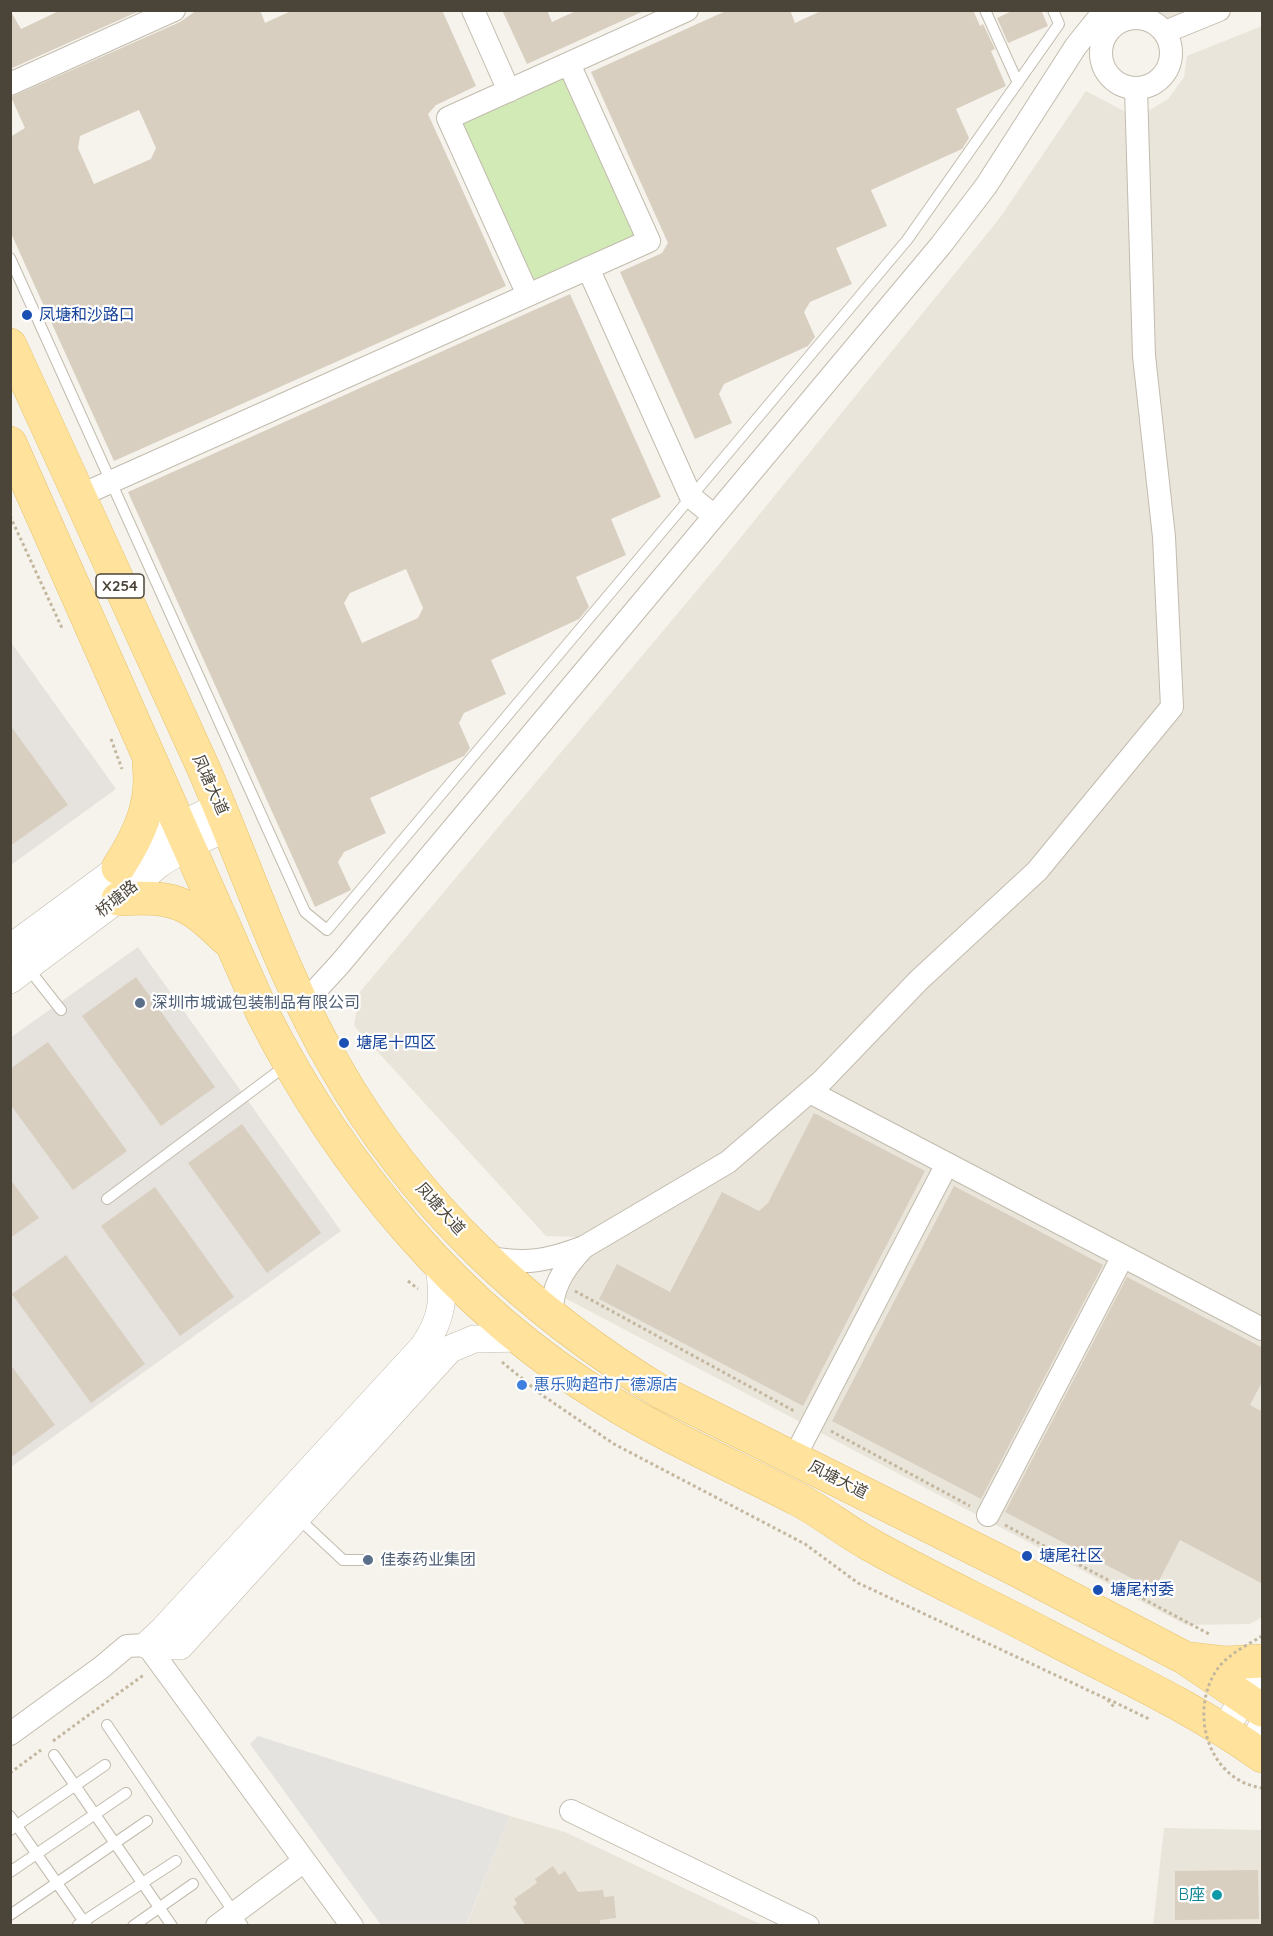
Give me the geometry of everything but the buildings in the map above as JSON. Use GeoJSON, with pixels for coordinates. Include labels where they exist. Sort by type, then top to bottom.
{"type":"FeatureCollection","features":[{"type":"Feature","properties":{"kind":"main road","name":"凤塘大道"},"geometry":{"type":"LineString","coordinates":[[10,345],[224,817],[303,1004],[333,1064],[362,1112],[428,1197],[486,1257],[552,1319],[622,1368],[663,1393],[1013,1568],[1256,1694]]}},
{"type":"Feature","properties":{"kind":"main road","name":"X254"},"geometry":{"type":"LineString","coordinates":[[10,443],[184,835]]}},
{"type":"Feature","properties":{"kind":"main road"},"geometry":{"type":"LineString","coordinates":[[148,750],[152,786],[147,810],[118,884],[158,898],[173,900],[207,921],[233,946]]}},
{"type":"Feature","properties":{"kind":"main road"},"geometry":{"type":"LineString","coordinates":[[184,835],[288,1064],[367,1180],[438,1263],[523,1338],[573,1377],[629,1413],[803,1502],[869,1544],[1250,1740]]}},
{"type":"Feature","properties":{"kind":"main road"},"geometry":{"type":"LineString","coordinates":[[994,1608],[1013,1568]]}},
{"type":"Feature","properties":{"kind":"main road"},"geometry":{"type":"LineString","coordinates":[[1185,1658],[1225,1663],[1263,1661]]}},
{"type":"Feature","properties":{"kind":"street"},"geometry":{"type":"LineString","coordinates":[[10,84],[174,10]]}},
{"type":"Feature","properties":{"kind":"street"},"geometry":{"type":"LineString","coordinates":[[472,10],[509,91]]}},
{"type":"Feature","properties":{"kind":"street"},"geometry":{"type":"LineString","coordinates":[[528,295],[448,118],[687,10]]}},
{"type":"Feature","properties":{"kind":"street"},"geometry":{"type":"LineString","coordinates":[[1165,32],[1219,10]]}},
{"type":"Feature","properties":{"kind":"street"},"geometry":{"type":"LineString","coordinates":[[303,1004],[339,965],[941,245],[986,186],[1076,46],[1117,13],[1151,21],[1165,32],[1171,43],[1169,66],[1157,82],[1136,89],[1124,87],[1112,78],[1104,67],[1101,54],[1106,34],[1114,25],[1117,13]]}},
{"type":"Feature","properties":{"kind":"street"},"geometry":{"type":"LineString","coordinates":[[80,496],[649,241],[569,64]]}},
{"type":"Feature","properties":{"kind":"street"},"geometry":{"type":"LineString","coordinates":[[486,1257],[524,1263],[540,1261],[584,1246],[728,1162],[810,1092],[919,980],[1036,871],[1172,707],[1164,537],[1144,356],[1136,89]]}},
{"type":"Feature","properties":{"kind":"street"},"geometry":{"type":"LineString","coordinates":[[588,268],[691,497],[714,516]]}},
{"type":"Feature","properties":{"kind":"street","name":"桥塘路"},"geometry":{"type":"LineString","coordinates":[[16,965],[184,835],[224,817]]}},
{"type":"Feature","properties":{"kind":"street"},"geometry":{"type":"LineString","coordinates":[[810,1092],[1263,1329]]}},
{"type":"Feature","properties":{"kind":"street"},"geometry":{"type":"LineString","coordinates":[[794,1458],[947,1164]]}},
{"type":"Feature","properties":{"kind":"street"},"geometry":{"type":"LineString","coordinates":[[552,1319],[553,1296],[558,1282],[568,1264],[584,1246]]}},
{"type":"Feature","properties":{"kind":"street"},"geometry":{"type":"LineString","coordinates":[[988,1515],[1123,1256]]}},
{"type":"Feature","properties":{"kind":"street"},"geometry":{"type":"LineString","coordinates":[[10,1734],[102,1667],[130,1660],[147,1645],[423,1347],[432,1334],[442,1306],[443,1287],[438,1263]]}},
{"type":"Feature","properties":{"kind":"street"},"geometry":{"type":"LineString","coordinates":[[147,1645],[180,1646],[450,1349],[474,1339],[523,1338]]}},
{"type":"Feature","properties":{"kind":"street"},"geometry":{"type":"LineString","coordinates":[[147,1645],[352,1926]]}},
{"type":"Feature","properties":{"kind":"street"},"geometry":{"type":"LineString","coordinates":[[1250,1740],[1256,1694]]}},
{"type":"Feature","properties":{"kind":"street"},"geometry":{"type":"LineString","coordinates":[[571,1811],[808,1926]]}},
{"type":"Feature","properties":{"kind":"street"},"geometry":{"type":"LineString","coordinates":[[231,1921],[304,1861]]}},
{"type":"Feature","properties":{"kind":"lane"},"geometry":{"type":"LineString","coordinates":[[985,10],[1018,83]]}},
{"type":"Feature","properties":{"kind":"lane"},"geometry":{"type":"LineString","coordinates":[[10,258],[305,912],[327,930],[907,240],[1059,24],[1053,10]]}},
{"type":"Feature","properties":{"kind":"lane"},"geometry":{"type":"LineString","coordinates":[[16,965],[61,1010]]}},
{"type":"Feature","properties":{"kind":"lane"},"geometry":{"type":"LineString","coordinates":[[107,1198],[288,1064]]}},
{"type":"Feature","properties":{"kind":"lane"},"geometry":{"type":"LineString","coordinates":[[297,1518],[343,1560],[368,1560]]}},
{"type":"Feature","properties":{"kind":"lane"},"geometry":{"type":"LineString","coordinates":[[107,1725],[231,1921]]}},
{"type":"Feature","properties":{"kind":"lane"},"geometry":{"type":"LineString","coordinates":[[54,1755],[172,1926]]}},
{"type":"Feature","properties":{"kind":"lane"},"geometry":{"type":"LineString","coordinates":[[14,1828],[105,1765]]}},
{"type":"Feature","properties":{"kind":"lane"},"geometry":{"type":"LineString","coordinates":[[10,1872],[126,1793]]}},
{"type":"Feature","properties":{"kind":"lane"},"geometry":{"type":"LineString","coordinates":[[10,1816],[14,1828],[37,1854],[83,1924],[176,1861]]}},
{"type":"Feature","properties":{"kind":"lane"},"geometry":{"type":"LineString","coordinates":[[10,1915],[147,1821]]}},
{"type":"Feature","properties":{"kind":"lane"},"geometry":{"type":"LineString","coordinates":[[133,1926],[193,1884]]}},
{"type":"Feature","properties":{"kind":"path"},"geometry":{"type":"LineString","coordinates":[[10,516],[64,634]]}},
{"type":"Feature","properties":{"kind":"path"},"geometry":{"type":"LineString","coordinates":[[408,1281],[442,1306]]}},
{"type":"Feature","properties":{"kind":"path"},"geometry":{"type":"LineString","coordinates":[[558,1282],[1216,1638]]}},
{"type":"Feature","properties":{"kind":"path"},"geometry":{"type":"LineString","coordinates":[[474,1339],[542,1395],[614,1444],[805,1544],[858,1583],[1119,1704]]}},
{"type":"Feature","properties":{"kind":"path"},"geometry":{"type":"LineString","coordinates":[[1142,1606],[1145,1600]]}},
{"type":"Feature","properties":{"kind":"path"},"geometry":{"type":"LineString","coordinates":[[1263,1636],[1235,1652],[1219,1667],[1208,1685],[1203,1706],[1203,1727],[1210,1747],[1222,1765],[1238,1779],[1263,1788]]}},
{"type":"Feature","properties":{"kind":"path"},"geometry":{"type":"LineString","coordinates":[[10,1773],[152,1671]]}},
{"type":"Feature","properties":{"kind":"path"},"geometry":{"type":"LineString","coordinates":[[1107,1699],[1114,1707]]}},
{"type":"Feature","properties":{"kind":"shaded area"},"geometry":{"type":"Polygon","coordinates":[[[1150,11],[1219,11],[1165,32],[1150,11]]]}},
{"type":"Feature","properties":{"kind":"shaded area"},"geometry":{"type":"Polygon","coordinates":[[[1262,26],[1262,1317],[829,1090],[927,988],[1045,879],[1184,711],[1175,536],[1155,355],[1148,111],[1168,99],[1184,77],[1187,56],[1262,26]]]}},
{"type":"Feature","properties":{"kind":"shaded area","name":"塘尾十四区"},"geometry":{"type":"Polygon","coordinates":[[[1086,91],[1126,112],[1133,357],[1153,538],[1161,704],[1028,863],[911,972],[808,1078],[722,1153],[578,1237],[546,1236],[354,1026],[359,993],[720,563],[999,219],[1086,91]]]}},
{"type":"Feature","properties":{"kind":"shaded area"},"geometry":{"type":"Polygon","coordinates":[[[10,641],[116,789],[11,865],[10,865],[10,641]]]}},
{"type":"Feature","properties":{"kind":"shaded area"},"geometry":{"type":"Polygon","coordinates":[[[138,947],[341,1231],[11,1467],[10,1038],[138,947]]]}},
{"type":"Feature","properties":{"kind":"shaded area"},"geometry":{"type":"Polygon","coordinates":[[[811,1105],[1262,1342],[1262,1617],[1250,1624],[1186,1625],[559,1295],[574,1265],[811,1105]]]}},
{"type":"Feature","properties":{"kind":"shaded area"},"geometry":{"type":"Polygon","coordinates":[[[258,1736],[510,1816],[466,1925],[381,1925],[250,1744],[258,1736]]]}},
{"type":"Feature","properties":{"kind":"shaded area"},"geometry":{"type":"Polygon","coordinates":[[[510,1816],[565,1832],[762,1925],[466,1926],[510,1816]]]}},
{"type":"Feature","properties":{"kind":"shaded area"},"geometry":{"type":"Polygon","coordinates":[[[1164,1828],[1262,1830],[1262,1925],[1153,1926],[1164,1828]]]}},
{"type":"Feature","properties":{"kind":"green space"},"geometry":{"type":"Polygon","coordinates":[[[565,75],[638,237],[532,284],[459,123],[565,75]]]}},
{"type":"Feature","properties":{"kind":"place","name":"凤塘和沙路口"},"geometry":{"type":"Point","coordinates":[27,315]}},
{"type":"Feature","properties":{"kind":"place","name":"深圳市城诚包装制品有限公司"},"geometry":{"type":"Point","coordinates":[140,1003]}},
{"type":"Feature","properties":{"kind":"place","name":"塘尾十四区"},"geometry":{"type":"Point","coordinates":[344,1043]}},
{"type":"Feature","properties":{"kind":"place","name":"惠乐购超市广德源店"},"geometry":{"type":"Point","coordinates":[522,1385]}},
{"type":"Feature","properties":{"kind":"place","name":"塘尾社区"},"geometry":{"type":"Point","coordinates":[1027,1556]}},
{"type":"Feature","properties":{"kind":"place","name":"佳泰药业集团"},"geometry":{"type":"Point","coordinates":[368,1560]}},
{"type":"Feature","properties":{"kind":"place","name":"塘尾村委"},"geometry":{"type":"Point","coordinates":[1098,1590]}},
{"type":"Feature","properties":{"kind":"place","name":"B座"},"geometry":{"type":"Point","coordinates":[1217,1895]}}]}
